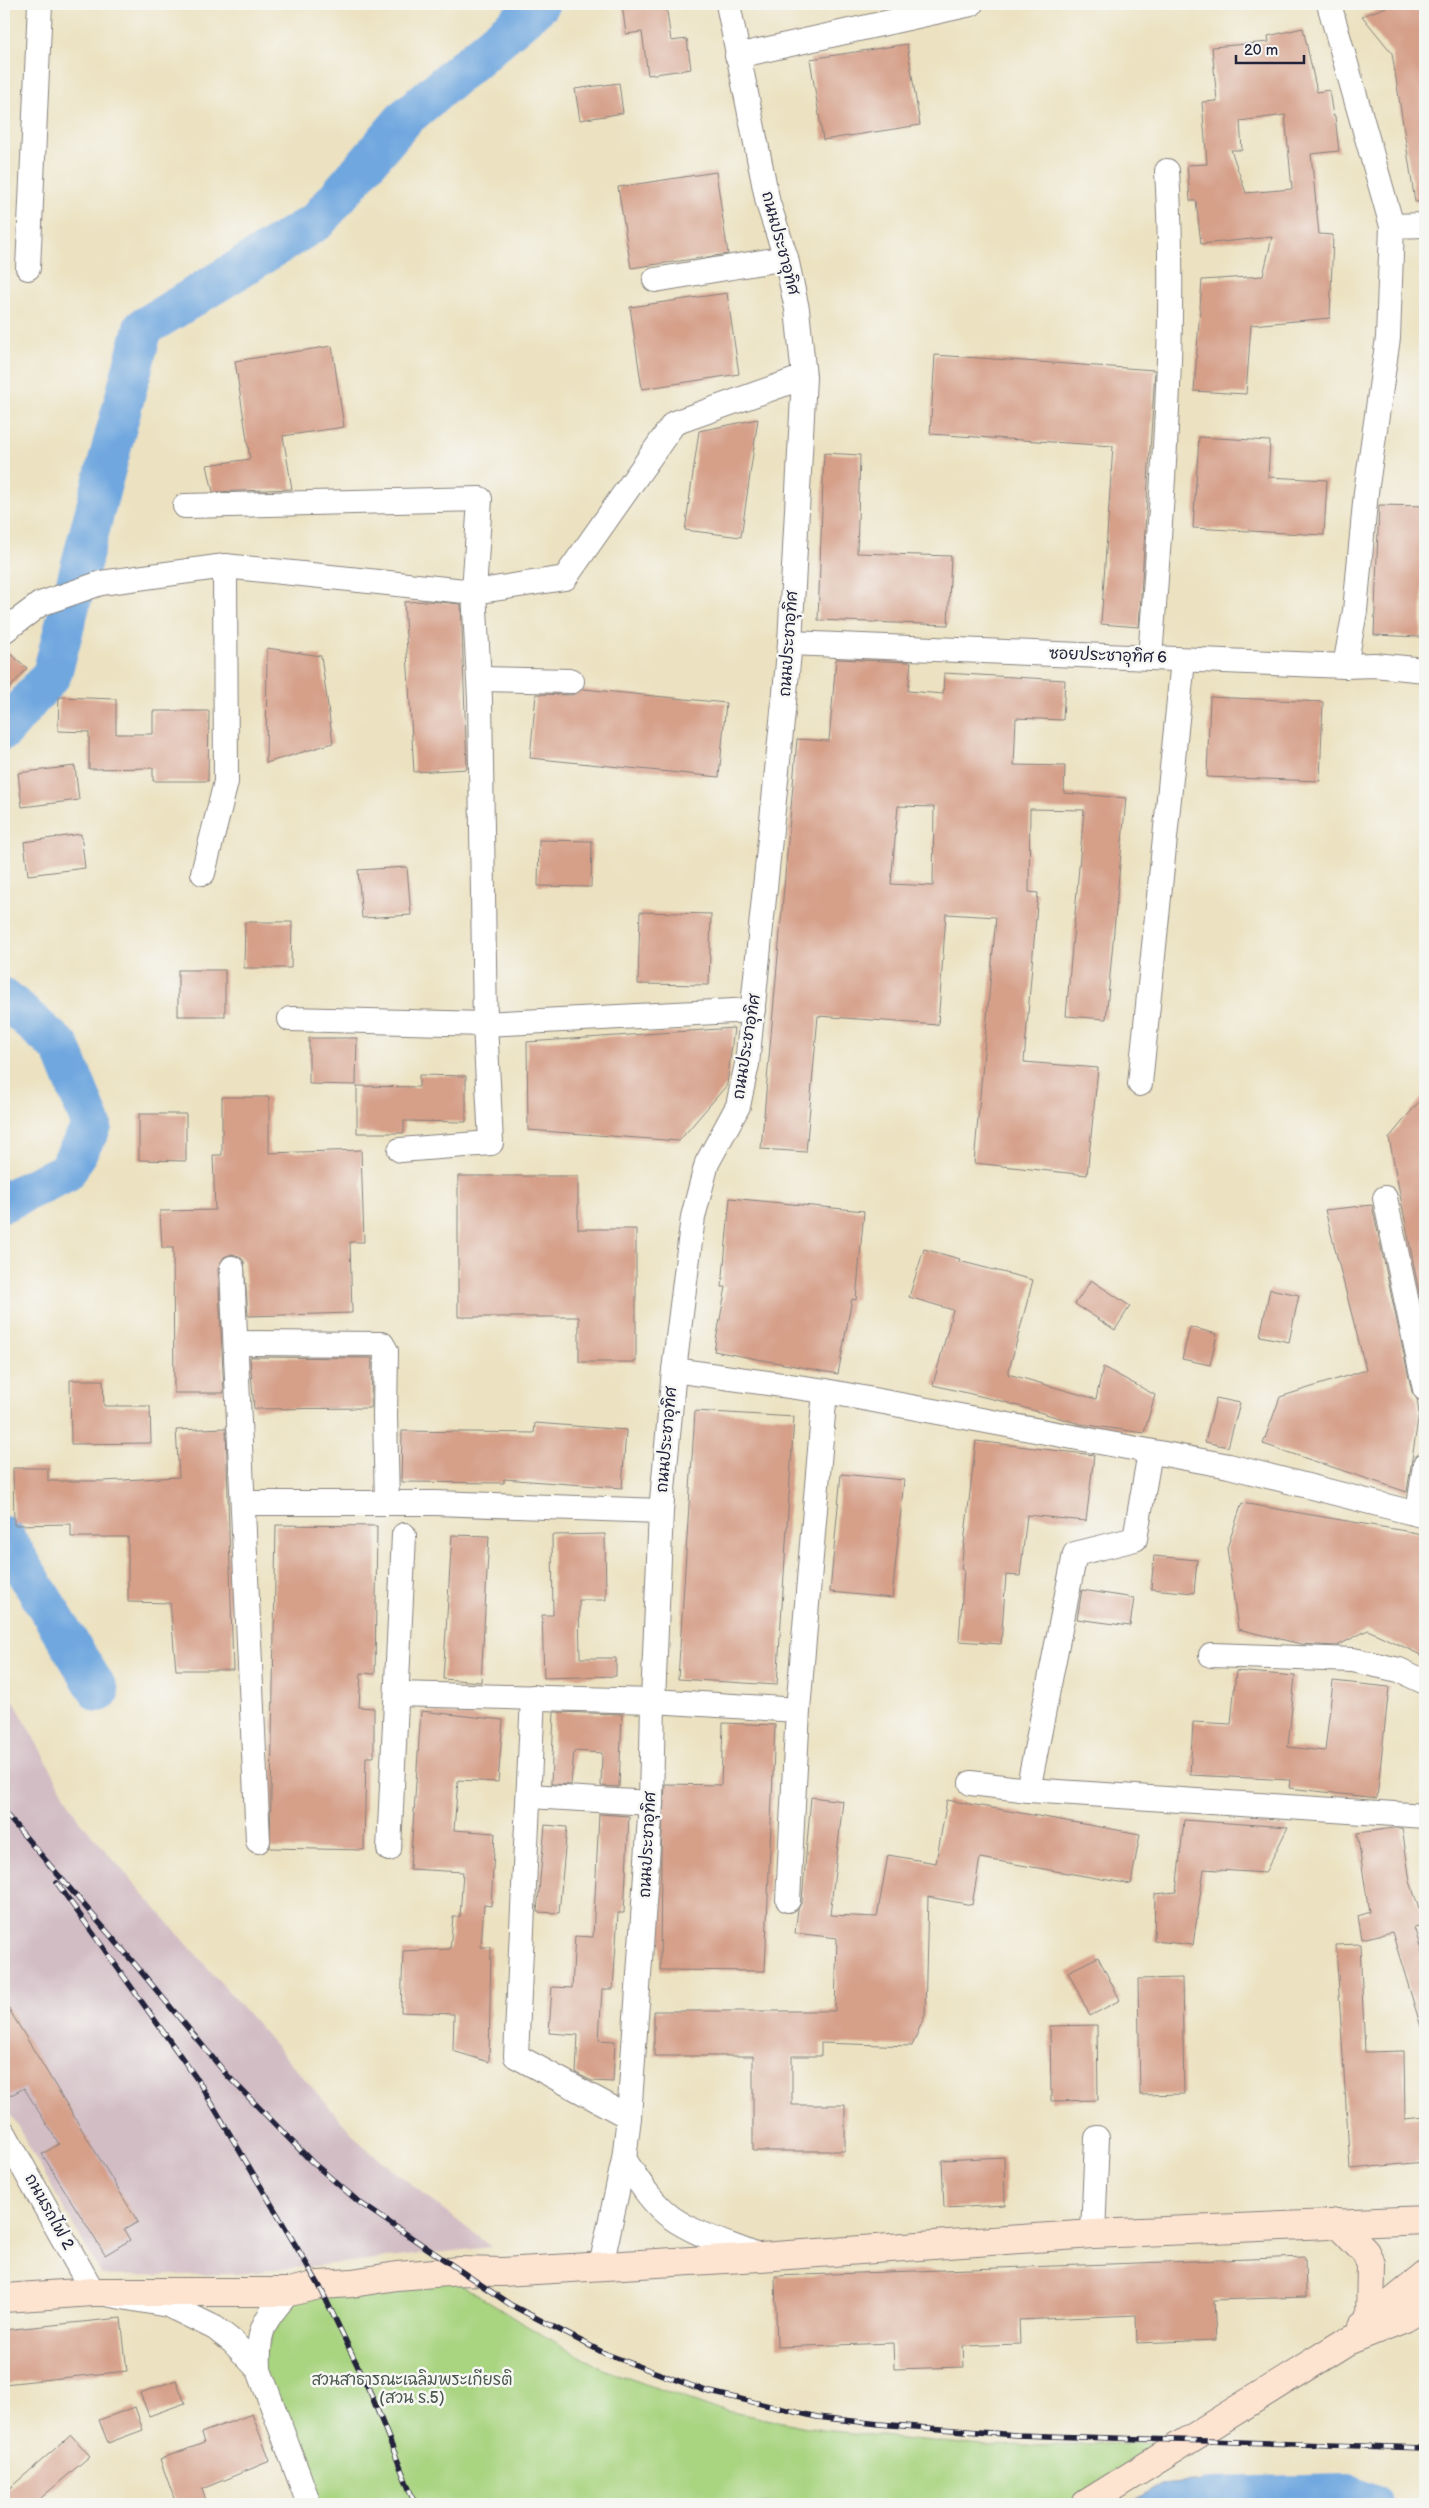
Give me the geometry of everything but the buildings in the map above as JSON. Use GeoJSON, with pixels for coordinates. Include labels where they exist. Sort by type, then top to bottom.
{"type":"FeatureCollection","features":[{"type":"Feature","properties":{"kind":"street"},"geometry":{"type":"LineString","coordinates":[[28,268],[40,4]]}},
{"type":"Feature","properties":{"kind":"street","name":"ถนนประชาอุทิศ"},"geometry":{"type":"LineString","coordinates":[[601,2266],[624,2158],[629,2117],[651,1803],[661,1511],[674,1370],[693,1217],[708,1163],[738,1106],[747,1064],[790,643],[804,377],[797,309],[786,258],[768,203],[728,4]]}},
{"type":"Feature","properties":{"kind":"street"},"geometry":{"type":"LineString","coordinates":[[738,56],[971,4]]}},
{"type":"Feature","properties":{"kind":"street"},"geometry":{"type":"LineString","coordinates":[[1329,4],[1392,226],[1388,338],[1366,492],[1355,611],[1346,666]]}},
{"type":"Feature","properties":{"kind":"street"},"geometry":{"type":"LineString","coordinates":[[1150,658],[1170,377],[1171,230],[1167,172]]}},
{"type":"Feature","properties":{"kind":"street"},"geometry":{"type":"LineString","coordinates":[[1392,226],[1425,225]]}},
{"type":"Feature","properties":{"kind":"street"},"geometry":{"type":"LineString","coordinates":[[654,280],[786,258]]}},
{"type":"Feature","properties":{"kind":"street"},"geometry":{"type":"LineString","coordinates":[[4,632],[40,604],[101,583],[225,566],[474,592],[565,578],[674,423],[804,377]]}},
{"type":"Feature","properties":{"kind":"street"},"geometry":{"type":"LineString","coordinates":[[185,506],[480,500],[474,592],[479,679],[485,1024],[491,1144],[400,1150]]}},
{"type":"Feature","properties":{"kind":"street"},"geometry":{"type":"LineString","coordinates":[[203,873],[226,782],[225,566]]}},
{"type":"Feature","properties":{"kind":"street","name":"ซอยประชาอุทิศ 6"},"geometry":{"type":"LineString","coordinates":[[790,643],[1183,660],[1346,666],[1374,665],[1425,670]]}},
{"type":"Feature","properties":{"kind":"street"},"geometry":{"type":"LineString","coordinates":[[1140,1084],[1183,660]]}},
{"type":"Feature","properties":{"kind":"street"},"geometry":{"type":"LineString","coordinates":[[479,679],[572,681]]}},
{"type":"Feature","properties":{"kind":"street"},"geometry":{"type":"LineString","coordinates":[[290,1019],[485,1024],[753,1010]]}},
{"type":"Feature","properties":{"kind":"street"},"geometry":{"type":"LineString","coordinates":[[1386,1198],[1425,1389]]}},
{"type":"Feature","properties":{"kind":"street"},"geometry":{"type":"LineString","coordinates":[[232,1268],[258,1841]]}},
{"type":"Feature","properties":{"kind":"street"},"geometry":{"type":"LineString","coordinates":[[236,1343],[382,1344],[386,1352],[387,1503]]}},
{"type":"Feature","properties":{"kind":"street"},"geometry":{"type":"LineString","coordinates":[[674,1370],[825,1391],[1229,1466],[1422,1514],[1425,1465]]}},
{"type":"Feature","properties":{"kind":"street"},"geometry":{"type":"LineString","coordinates":[[788,1900],[798,1710],[825,1391]]}},
{"type":"Feature","properties":{"kind":"street"},"geometry":{"type":"LineString","coordinates":[[1028,1790],[1075,1554],[1135,1539],[1150,1452]]}},
{"type":"Feature","properties":{"kind":"street"},"geometry":{"type":"LineString","coordinates":[[244,1503],[387,1503],[661,1511]]}},
{"type":"Feature","properties":{"kind":"street"},"geometry":{"type":"LineString","coordinates":[[389,1849],[404,1535]]}},
{"type":"Feature","properties":{"kind":"street"},"geometry":{"type":"LineString","coordinates":[[1211,1654],[1353,1660],[1399,1670],[1425,1682]]}},
{"type":"Feature","properties":{"kind":"street"},"geometry":{"type":"LineString","coordinates":[[397,1694],[653,1701],[798,1710]]}},
{"type":"Feature","properties":{"kind":"street"},"geometry":{"type":"LineString","coordinates":[[533,1697],[530,1796],[516,2056],[629,2117]]}},
{"type":"Feature","properties":{"kind":"street"},"geometry":{"type":"LineString","coordinates":[[971,1783],[1028,1790],[1425,1816]]}},
{"type":"Feature","properties":{"kind":"street"},"geometry":{"type":"LineString","coordinates":[[530,1796],[651,1803]]}},
{"type":"Feature","properties":{"kind":"street","name":"ถนนรถไฟ 2"},"geometry":{"type":"LineString","coordinates":[[4,2132],[93,2292]]}},
{"type":"Feature","properties":{"kind":"street"},"geometry":{"type":"LineString","coordinates":[[1093,2234],[1097,2138]]}},
{"type":"Feature","properties":{"kind":"street"},"geometry":{"type":"LineString","coordinates":[[624,2158],[646,2191],[672,2218],[693,2229],[760,2257]]}},
{"type":"Feature","properties":{"kind":"street"},"geometry":{"type":"LineString","coordinates":[[4,2298],[93,2292],[288,2292],[318,2285],[460,2271],[502,2272],[760,2257],[1093,2234],[1425,2220]]}},
{"type":"Feature","properties":{"kind":"street"},"geometry":{"type":"LineString","coordinates":[[1337,2223],[1365,2252],[1371,2264],[1370,2320]]}},
{"type":"Feature","properties":{"kind":"street"},"geometry":{"type":"LineString","coordinates":[[1089,2504],[1347,2341],[1425,2276]]}},
{"type":"Feature","properties":{"kind":"street"},"geometry":{"type":"LineString","coordinates":[[93,2292],[151,2301],[178,2309],[215,2328],[233,2342],[259,2370]]}},
{"type":"Feature","properties":{"kind":"street"},"geometry":{"type":"LineString","coordinates":[[288,2292],[268,2316],[262,2327],[258,2346],[259,2370],[309,2504]]}},
{"type":"Feature","properties":{"kind":"street"},"geometry":{"type":"LineString","coordinates":[[1347,2341],[1405,2318],[1425,2306]]}},
{"type":"Feature","properties":{"kind":"shaded area"},"geometry":{"type":"Polygon","coordinates":[[[4,1683],[78,1819],[364,2147],[491,2247],[237,2274],[102,2276],[4,2102],[4,1683]]]}},
{"type":"Feature","properties":{"kind":"green space","name":"สวนสาธารณะเฉลิมพระเกียรติ (สวน ร.5)"},"geometry":{"type":"Polygon","coordinates":[[[443,2273],[520,2322],[603,2369],[716,2409],[822,2430],[982,2446],[1182,2442],[1086,2504],[309,2504],[259,2370],[289,2292],[443,2273]]]}},
{"type":"Feature","properties":{"kind":"water"},"geometry":{"type":"Polygon","coordinates":[[[1245,2477],[1340,2482],[1339,2504],[1128,2504],[1161,2485],[1245,2477]]]}},
{"type":"Feature","properties":{"kind":"waterway"},"geometry":{"type":"LineString","coordinates":[[4,730],[52,674],[143,328],[317,221],[405,118],[540,4]]}},
{"type":"Feature","properties":{"kind":"waterway"},"geometry":{"type":"LineString","coordinates":[[4,998],[61,1048],[92,1126],[66,1172],[4,1202]]}},
{"type":"Feature","properties":{"kind":"waterway"},"geometry":{"type":"LineString","coordinates":[[4,1536],[99,1692]]}},
{"type":"Feature","properties":{"kind":"waterway"},"geometry":{"type":"LineString","coordinates":[[1200,2504],[1212,2497],[1348,2494],[1373,2504]]}},
{"type":"Feature","properties":{"kind":"railway"},"geometry":{"type":"LineString","coordinates":[[4,1812],[227,2075],[312,2162],[359,2202],[511,2305],[606,2354],[706,2391],[817,2417],[1016,2435],[1425,2448]]}},
{"type":"Feature","properties":{"kind":"railway"},"geometry":{"type":"LineString","coordinates":[[57,1883],[199,2082],[319,2285],[371,2394],[415,2504]]}}]}
